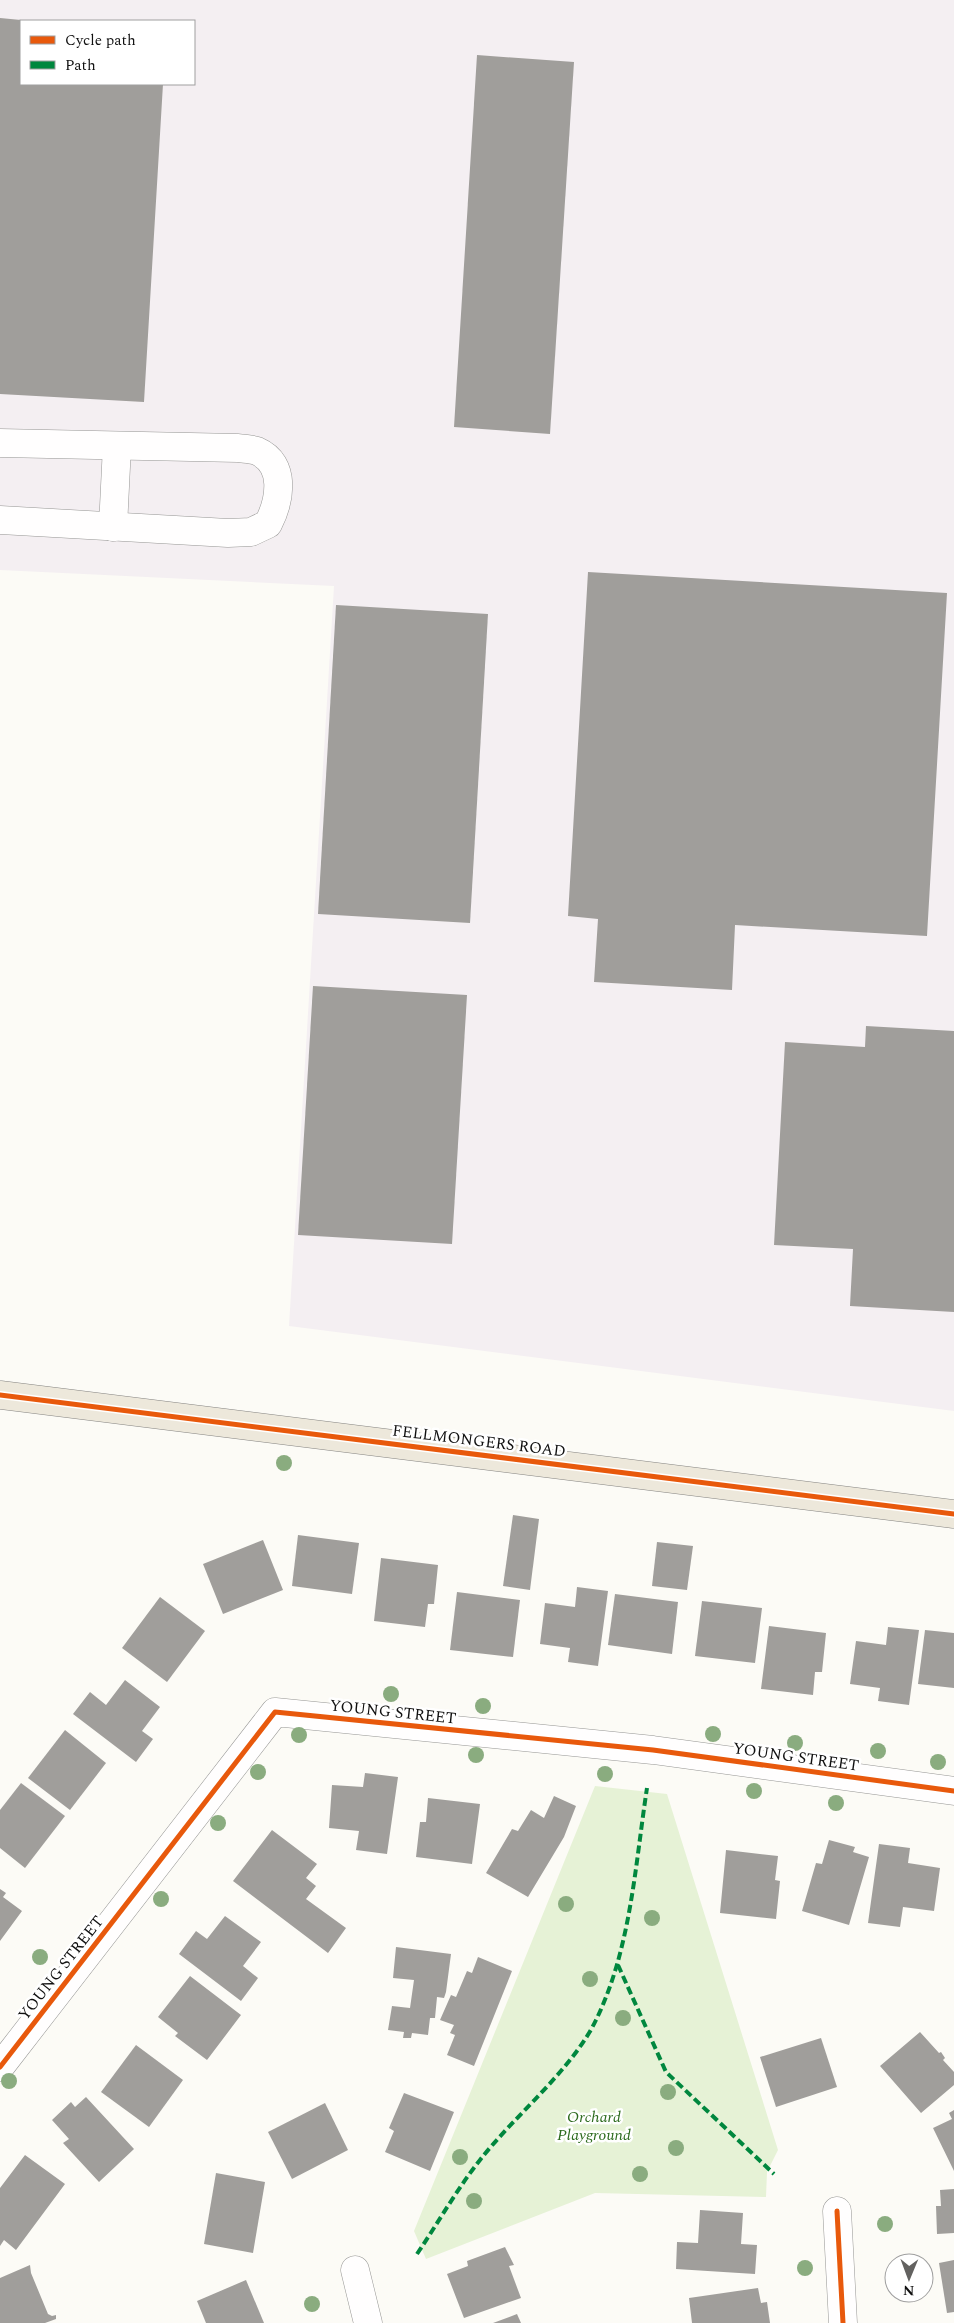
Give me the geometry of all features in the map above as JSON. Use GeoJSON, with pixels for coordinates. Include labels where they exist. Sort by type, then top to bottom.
{"type":"FeatureCollection","features":[{"type":"Feature","properties":{"kind":"main road","name":"FELLMONGERS ROAD"},"geometry":{"type":"LineString","coordinates":[[0,1395],[954,1514]]}},
{"type":"Feature","properties":{"kind":"street"},"geometry":{"type":"LineString","coordinates":[[0,443],[238,448],[257,451],[273,462],[278,478],[276,509],[268,524],[251,532],[228,533],[0,520]]}},
{"type":"Feature","properties":{"kind":"street"},"geometry":{"type":"LineString","coordinates":[[113,527],[117,446]]}},
{"type":"Feature","properties":{"kind":"street","name":"YOUNG STREET"},"geometry":{"type":"LineString","coordinates":[[0,2067],[275,1712],[653,1750],[954,1791]]}},
{"type":"Feature","properties":{"kind":"street"},"geometry":{"type":"LineString","coordinates":[[837,2212],[843,2323]]}},
{"type":"Feature","properties":{"kind":"street"},"geometry":{"type":"LineString","coordinates":[[355,2270],[368,2323]]}},
{"type":"Feature","properties":{"kind":"shaded area"},"geometry":{"type":"Polygon","coordinates":[[[0,0],[954,0],[954,1411],[289,1326],[334,586],[0,570],[0,0]]]}},
{"type":"Feature","properties":{"kind":"green space","name":"Orchard Playground"},"geometry":{"type":"Polygon","coordinates":[[[595,1786],[667,1794],[778,2150],[767,2172],[766,2197],[595,2193],[426,2259],[414,2231],[595,1786]]]}},
{"type":"Feature","properties":{"kind":"building"},"geometry":{"type":"Polygon","coordinates":[[[0,18],[21,20],[20,85],[163,85],[144,402],[0,394],[0,18]]]}},
{"type":"Feature","properties":{"kind":"building"},"geometry":{"type":"Polygon","coordinates":[[[477,55],[574,62],[550,434],[454,427],[477,55]]]}},
{"type":"Feature","properties":{"kind":"building"},"geometry":{"type":"Polygon","coordinates":[[[588,572],[947,593],[927,936],[735,925],[732,990],[594,982],[598,919],[568,916],[588,572]]]}},
{"type":"Feature","properties":{"kind":"building"},"geometry":{"type":"Polygon","coordinates":[[[336,605],[488,614],[470,923],[318,914],[336,605]]]}},
{"type":"Feature","properties":{"kind":"building"},"geometry":{"type":"Polygon","coordinates":[[[313,986],[467,995],[452,1244],[298,1235],[313,986]]]}},
{"type":"Feature","properties":{"kind":"building"},"geometry":{"type":"Polygon","coordinates":[[[866,1026],[954,1031],[954,1312],[850,1306],[853,1249],[774,1245],[785,1042],[865,1047],[866,1026]]]}},
{"type":"Feature","properties":{"kind":"building"},"geometry":{"type":"Polygon","coordinates":[[[513,1515],[539,1519],[530,1590],[503,1586],[513,1515]]]}},
{"type":"Feature","properties":{"kind":"building"},"geometry":{"type":"Polygon","coordinates":[[[298,1535],[359,1543],[352,1594],[292,1586],[298,1535]]]}},
{"type":"Feature","properties":{"kind":"building"},"geometry":{"type":"Polygon","coordinates":[[[263,1540],[283,1590],[223,1614],[203,1564],[263,1540]]]}},
{"type":"Feature","properties":{"kind":"building"},"geometry":{"type":"Polygon","coordinates":[[[657,1542],[693,1546],[687,1590],[652,1586],[657,1542]]]}},
{"type":"Feature","properties":{"kind":"building"},"geometry":{"type":"Polygon","coordinates":[[[381,1558],[438,1565],[434,1604],[428,1604],[425,1627],[374,1621],[381,1558]]]}},
{"type":"Feature","properties":{"kind":"building"},"geometry":{"type":"Polygon","coordinates":[[[577,1587],[608,1591],[598,1666],[568,1662],[570,1648],[540,1644],[545,1603],[575,1607],[577,1587]]]}},
{"type":"Feature","properties":{"kind":"building"},"geometry":{"type":"Polygon","coordinates":[[[457,1592],[520,1600],[513,1657],[450,1650],[457,1592]]]}},
{"type":"Feature","properties":{"kind":"building"},"geometry":{"type":"Polygon","coordinates":[[[615,1594],[678,1602],[672,1654],[608,1645],[615,1594]]]}},
{"type":"Feature","properties":{"kind":"building"},"geometry":{"type":"Polygon","coordinates":[[[160,1597],[205,1631],[167,1682],[122,1648],[160,1597]]]}},
{"type":"Feature","properties":{"kind":"building"},"geometry":{"type":"Polygon","coordinates":[[[702,1601],[762,1608],[755,1663],[695,1656],[702,1601]]]}},
{"type":"Feature","properties":{"kind":"building"},"geometry":{"type":"Polygon","coordinates":[[[769,1626],[826,1633],[822,1672],[815,1672],[813,1695],[761,1689],[769,1626]]]}},
{"type":"Feature","properties":{"kind":"building"},"geometry":{"type":"Polygon","coordinates":[[[888,1627],[919,1630],[909,1705],[878,1701],[880,1688],[850,1684],[856,1641],[886,1645],[888,1627]]]}},
{"type":"Feature","properties":{"kind":"building"},"geometry":{"type":"Polygon","coordinates":[[[925,1630],[954,1633],[954,1688],[918,1684],[925,1630]]]}},
{"type":"Feature","properties":{"kind":"building"},"geometry":{"type":"Polygon","coordinates":[[[125,1680],[160,1707],[142,1731],[153,1739],[136,1762],[73,1714],[90,1692],[106,1705],[125,1680]]]}},
{"type":"Feature","properties":{"kind":"building"},"geometry":{"type":"Polygon","coordinates":[[[65,1730],[106,1763],[70,1810],[28,1778],[65,1730]]]}},
{"type":"Feature","properties":{"kind":"building"},"geometry":{"type":"Polygon","coordinates":[[[365,1773],[398,1777],[387,1854],[356,1850],[359,1831],[329,1828],[332,1785],[363,1787],[365,1773]]]}},
{"type":"Feature","properties":{"kind":"building"},"geometry":{"type":"Polygon","coordinates":[[[21,1783],[65,1816],[25,1868],[0,1848],[0,1810],[21,1783]]]}},
{"type":"Feature","properties":{"kind":"building"},"geometry":{"type":"Polygon","coordinates":[[[554,1796],[576,1806],[564,1837],[528,1897],[486,1873],[512,1829],[518,1831],[531,1810],[544,1818],[554,1796]]]}},
{"type":"Feature","properties":{"kind":"building"},"geometry":{"type":"Polygon","coordinates":[[[428,1798],[480,1804],[472,1864],[416,1857],[420,1822],[426,1822],[428,1798]]]}},
{"type":"Feature","properties":{"kind":"building"},"geometry":{"type":"Polygon","coordinates":[[[272,1830],[317,1864],[306,1878],[316,1886],[306,1899],[346,1928],[328,1953],[233,1881],[272,1830]]]}},
{"type":"Feature","properties":{"kind":"building"},"geometry":{"type":"Polygon","coordinates":[[[829,1840],[855,1847],[853,1852],[869,1857],[849,1925],[802,1911],[816,1863],[822,1864],[829,1840]]]}},
{"type":"Feature","properties":{"kind":"building"},"geometry":{"type":"Polygon","coordinates":[[[879,1844],[910,1848],[908,1863],[940,1868],[934,1911],[903,1907],[900,1927],[868,1923],[879,1844]]]}},
{"type":"Feature","properties":{"kind":"building"},"geometry":{"type":"Polygon","coordinates":[[[726,1850],[778,1856],[775,1880],[780,1881],[776,1919],[720,1913],[726,1850]]]}},
{"type":"Feature","properties":{"kind":"building"},"geometry":{"type":"Polygon","coordinates":[[[0,1889],[6,1893],[3,1897],[22,1911],[0,1941],[0,1889]]]}},
{"type":"Feature","properties":{"kind":"building"},"geometry":{"type":"Polygon","coordinates":[[[225,1916],[261,1942],[243,1966],[258,1978],[241,2001],[179,1954],[196,1931],[207,1939],[225,1916]]]}},
{"type":"Feature","properties":{"kind":"building"},"geometry":{"type":"Polygon","coordinates":[[[396,1947],[451,1954],[446,1992],[444,1998],[437,1997],[435,2018],[430,2018],[428,2035],[412,2033],[411,2038],[403,2038],[404,2032],[388,2030],[392,2006],[410,2008],[414,1980],[393,1978],[396,1947]]]}},
{"type":"Feature","properties":{"kind":"building"},"geometry":{"type":"Polygon","coordinates":[[[478,1957],[512,1971],[474,2066],[447,2055],[455,2035],[450,2033],[454,2025],[440,2020],[451,1995],[456,1997],[467,1971],[472,1973],[478,1957]]]}},
{"type":"Feature","properties":{"kind":"building"},"geometry":{"type":"Polygon","coordinates":[[[190,1976],[241,2015],[207,2060],[175,2036],[178,2033],[158,2017],[190,1976]]]}},
{"type":"Feature","properties":{"kind":"building"},"geometry":{"type":"Polygon","coordinates":[[[920,2032],[939,2053],[941,2052],[945,2058],[943,2060],[954,2072],[954,2085],[921,2113],[880,2066],[920,2032]]]}},
{"type":"Feature","properties":{"kind":"building"},"geometry":{"type":"Polygon","coordinates":[[[821,2038],[837,2087],[776,2107],[760,2057],[821,2038]]]}},
{"type":"Feature","properties":{"kind":"building"},"geometry":{"type":"Polygon","coordinates":[[[136,2045],[183,2080],[149,2127],[101,2092],[136,2045]]]}},
{"type":"Feature","properties":{"kind":"building"},"geometry":{"type":"Polygon","coordinates":[[[404,2093],[454,2112],[430,2171],[385,2152],[394,2131],[389,2128],[404,2093]]]}},
{"type":"Feature","properties":{"kind":"building"},"geometry":{"type":"Polygon","coordinates":[[[86,2097],[134,2149],[99,2182],[63,2143],[69,2139],[52,2120],[71,2102],[75,2107],[86,2097]]]}},
{"type":"Feature","properties":{"kind":"building"},"geometry":{"type":"Polygon","coordinates":[[[325,2103],[348,2150],[292,2179],[268,2132],[325,2103]]]}},
{"type":"Feature","properties":{"kind":"building"},"geometry":{"type":"Polygon","coordinates":[[[954,2110],[954,2171],[933,2128],[952,2119],[949,2113],[954,2110]]]}},
{"type":"Feature","properties":{"kind":"building"},"geometry":{"type":"Polygon","coordinates":[[[25,2155],[65,2184],[16,2250],[4,2240],[0,2246],[0,2188],[25,2155]]]}},
{"type":"Feature","properties":{"kind":"building"},"geometry":{"type":"Polygon","coordinates":[[[216,2173],[265,2182],[253,2253],[204,2244],[216,2173]]]}},
{"type":"Feature","properties":{"kind":"building"},"geometry":{"type":"Polygon","coordinates":[[[954,2189],[954,2233],[937,2234],[936,2206],[941,2206],[940,2190],[954,2189]]]}},
{"type":"Feature","properties":{"kind":"building"},"geometry":{"type":"Polygon","coordinates":[[[700,2210],[743,2213],[741,2244],[757,2245],[755,2274],[676,2269],[677,2242],[698,2243],[700,2210]]]}},
{"type":"Feature","properties":{"kind":"building"},"geometry":{"type":"Polygon","coordinates":[[[505,2247],[514,2265],[509,2266],[521,2298],[464,2318],[447,2274],[468,2266],[467,2261],[505,2247]]]}},
{"type":"Feature","properties":{"kind":"building"},"geometry":{"type":"Polygon","coordinates":[[[954,2260],[954,2312],[947,2313],[939,2263],[954,2260]]]}},
{"type":"Feature","properties":{"kind":"building"},"geometry":{"type":"Polygon","coordinates":[[[30,2265],[31,2273],[48,2314],[56,2315],[56,2319],[45,2323],[0,2323],[0,2278],[30,2265]]]}},
{"type":"Feature","properties":{"kind":"building"},"geometry":{"type":"Polygon","coordinates":[[[246,2280],[264,2323],[206,2323],[197,2301],[246,2280]]]}},
{"type":"Feature","properties":{"kind":"building"},"geometry":{"type":"Polygon","coordinates":[[[758,2288],[761,2303],[767,2302],[770,2323],[692,2323],[689,2298],[758,2288]]]}},
{"type":"Feature","properties":{"kind":"building"},"geometry":{"type":"Polygon","coordinates":[[[517,2314],[521,2323],[493,2323],[517,2314]]]}},
{"type":"Feature","properties":{"kind":"marked path"},"geometry":{"type":"LineString","coordinates":[[417,2254],[455,2194],[480,2160],[573,2057],[586,2039],[596,2020],[608,1993],[624,1936],[635,1877],[647,1788]]}},
{"type":"Feature","properties":{"kind":"marked path"},"geometry":{"type":"LineString","coordinates":[[618,1965],[666,2072],[774,2174]]}},
{"type":"Feature","properties":{"kind":"cycle path"},"geometry":{"type":"LineString","coordinates":[[0,1395],[954,1514]]}},
{"type":"Feature","properties":{"kind":"cycle path"},"geometry":{"type":"LineString","coordinates":[[0,2067],[275,1712],[653,1750],[954,1791]]}},
{"type":"Feature","properties":{"kind":"cycle path"},"geometry":{"type":"LineString","coordinates":[[837,2211],[843,2323]]}}]}
